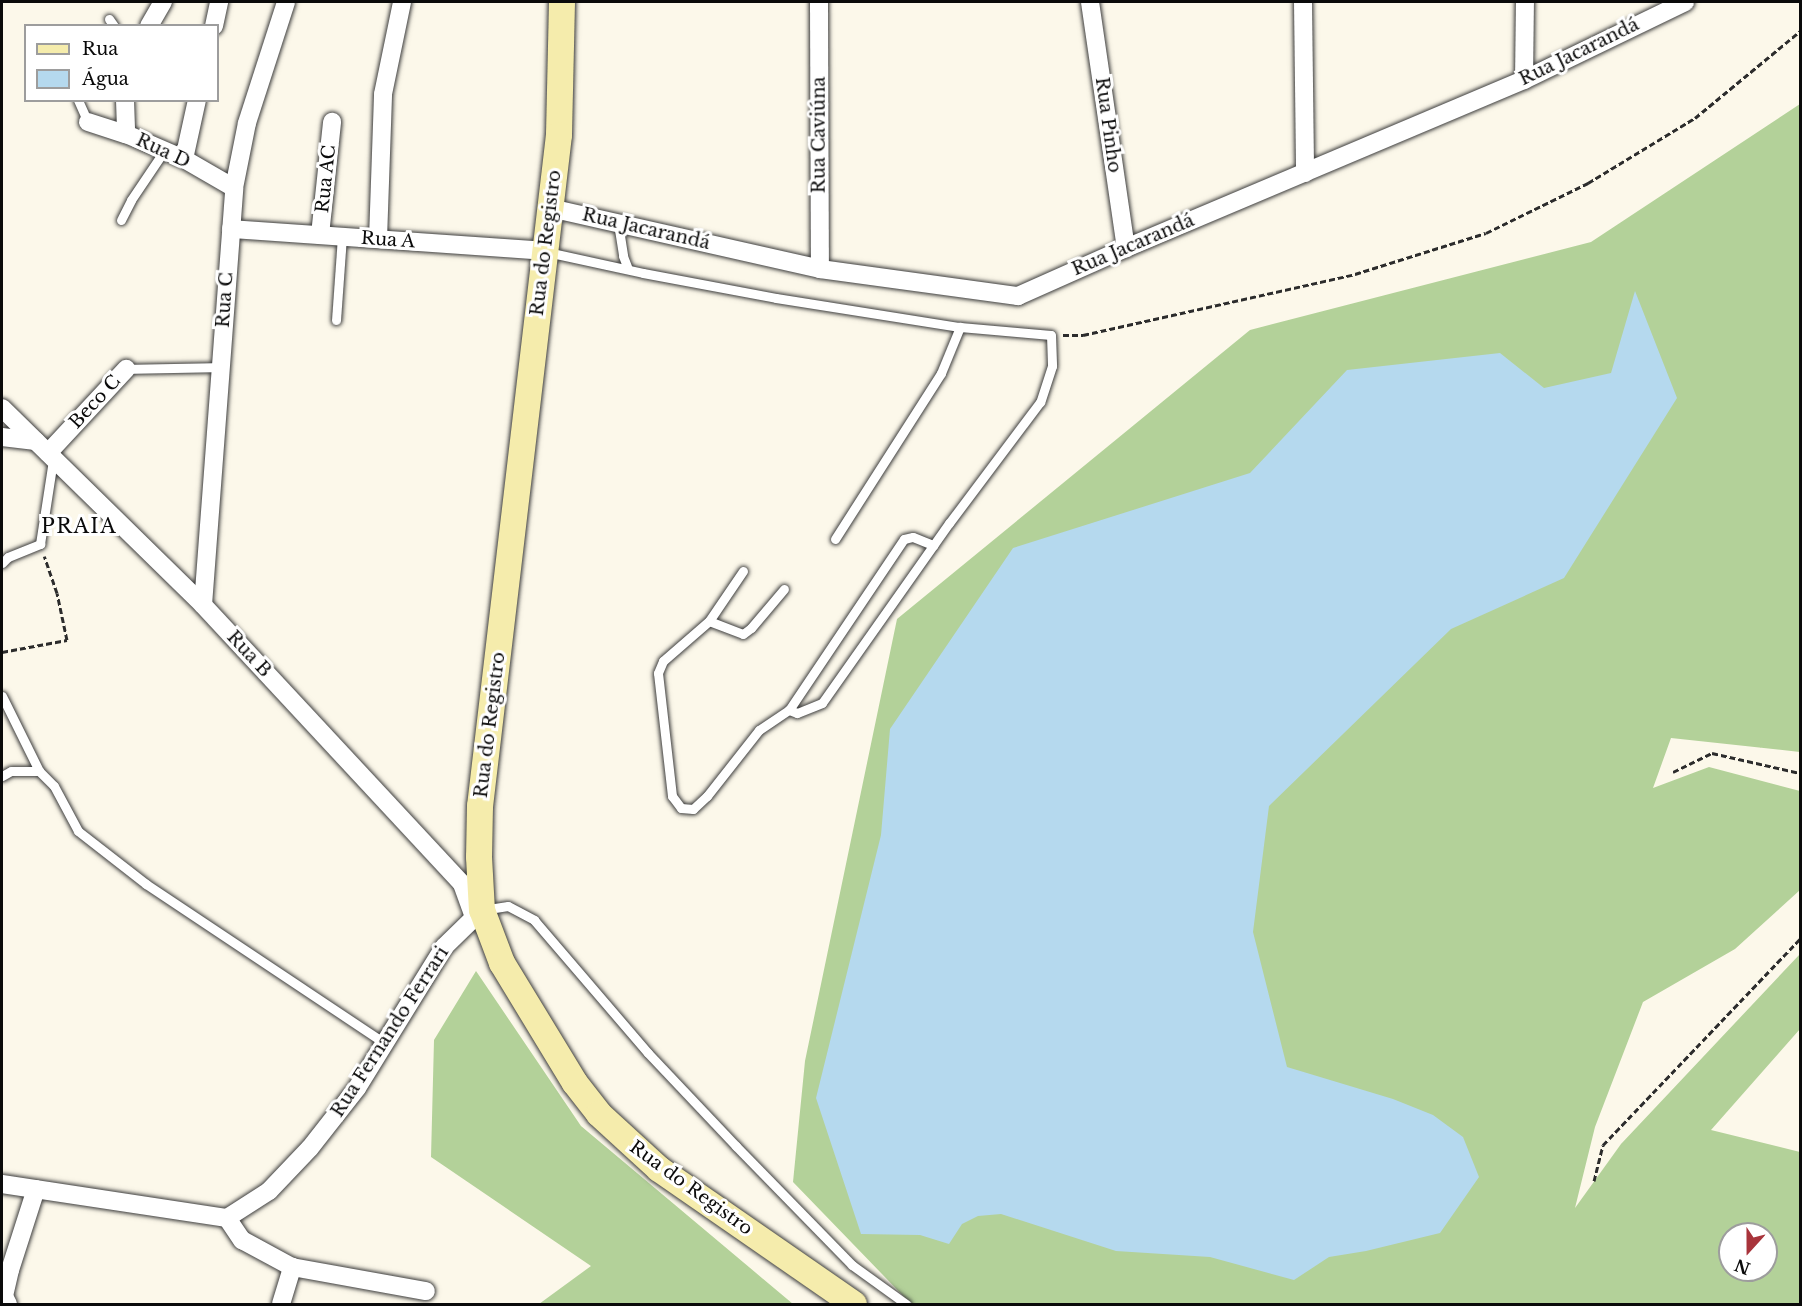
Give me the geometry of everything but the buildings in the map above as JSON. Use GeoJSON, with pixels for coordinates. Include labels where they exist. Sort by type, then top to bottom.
{"type":"FeatureCollection","features":[{"type":"Feature","properties":{"kind":"main road","name":"Rua do Registro"},"geometry":{"type":"LineString","coordinates":[[562,2],[558,135],[480,806],[478,913],[502,963],[575,1083],[599,1114],[659,1169],[849,1301]]}},
{"type":"Feature","properties":{"kind":"street"},"geometry":{"type":"LineString","coordinates":[[150,24],[163,2]]}},
{"type":"Feature","properties":{"kind":"street"},"geometry":{"type":"LineString","coordinates":[[214,24],[219,2]]}},
{"type":"Feature","properties":{"kind":"street","name":"Rua C"},"geometry":{"type":"LineString","coordinates":[[203,605],[234,188],[247,123],[286,2]]}},
{"type":"Feature","properties":{"kind":"street"},"geometry":{"type":"LineString","coordinates":[[378,239],[383,94],[402,2]]}},
{"type":"Feature","properties":{"kind":"street","name":"Rua Caviúna"},"geometry":{"type":"LineString","coordinates":[[819,2],[820,269]]}},
{"type":"Feature","properties":{"kind":"street","name":"Rua Pinho"},"geometry":{"type":"LineString","coordinates":[[1090,2],[1126,248]]}},
{"type":"Feature","properties":{"kind":"street"},"geometry":{"type":"LineString","coordinates":[[1303,2],[1305,173]]}},
{"type":"Feature","properties":{"kind":"street"},"geometry":{"type":"LineString","coordinates":[[1524,80],[1525,2]]}},
{"type":"Feature","properties":{"kind":"street","name":"Rua Jacarandá"},"geometry":{"type":"LineString","coordinates":[[550,208],[820,269],[1018,296],[1524,80],[1685,2]]}},
{"type":"Feature","properties":{"kind":"street"},"geometry":{"type":"LineString","coordinates":[[125,102],[126,134]]}},
{"type":"Feature","properties":{"kind":"street"},"geometry":{"type":"LineString","coordinates":[[184,159],[197,102]]}},
{"type":"Feature","properties":{"kind":"street","name":"Rua D"},"geometry":{"type":"LineString","coordinates":[[88,122],[126,134],[184,159],[234,188]]}},
{"type":"Feature","properties":{"kind":"street","name":"Rua AC"},"geometry":{"type":"LineString","coordinates":[[320,235],[332,122]]}},
{"type":"Feature","properties":{"kind":"street","name":"Rua A"},"geometry":{"type":"LineString","coordinates":[[231,229],[545,251]]}},
{"type":"Feature","properties":{"kind":"street","name":"Beco C"},"geometry":{"type":"LineString","coordinates":[[46,451],[126,369]]}},
{"type":"Feature","properties":{"kind":"street","name":"Rua B"},"geometry":{"type":"LineString","coordinates":[[2,408],[203,605],[462,884],[478,913]]}},
{"type":"Feature","properties":{"kind":"street"},"geometry":{"type":"LineString","coordinates":[[2,437],[46,451]]}},
{"type":"Feature","properties":{"kind":"street","name":"Rua Fernando Ferrari"},"geometry":{"type":"LineString","coordinates":[[227,1218],[269,1191],[310,1148],[357,1089],[444,947],[478,913]]}},
{"type":"Feature","properties":{"kind":"street"},"geometry":{"type":"LineString","coordinates":[[2,1184],[227,1218],[242,1240],[292,1267],[426,1291]]}},
{"type":"Feature","properties":{"kind":"street"},"geometry":{"type":"LineString","coordinates":[[8,1305],[4,1296],[10,1270],[36,1190]]}},
{"type":"Feature","properties":{"kind":"street"},"geometry":{"type":"LineString","coordinates":[[281,1305],[292,1267]]}},
{"type":"Feature","properties":{"kind":"lane"},"geometry":{"type":"LineString","coordinates":[[79,102],[88,122]]}},
{"type":"Feature","properties":{"kind":"lane"},"geometry":{"type":"LineString","coordinates":[[121,220],[164,151]]}},
{"type":"Feature","properties":{"kind":"lane"},"geometry":{"type":"LineString","coordinates":[[618,223],[623,256],[628,269]]}},
{"type":"Feature","properties":{"kind":"lane"},"geometry":{"type":"LineString","coordinates":[[336,320],[342,237]]}},
{"type":"Feature","properties":{"kind":"lane"},"geometry":{"type":"LineString","coordinates":[[545,251],[776,298],[960,327],[1051,335],[1052,366],[1040,402],[933,545],[822,703],[797,713],[789,710]]}},
{"type":"Feature","properties":{"kind":"lane"},"geometry":{"type":"LineString","coordinates":[[835,539],[941,373],[960,327]]}},
{"type":"Feature","properties":{"kind":"lane","name":"Beco C"},"geometry":{"type":"LineString","coordinates":[[126,369],[220,367]]}},
{"type":"Feature","properties":{"kind":"lane"},"geometry":{"type":"LineString","coordinates":[[2,563],[8,557],[40,544],[46,451]]}},
{"type":"Feature","properties":{"kind":"lane"},"geometry":{"type":"LineString","coordinates":[[743,571],[709,621],[663,661],[658,673],[672,796],[681,808],[693,809],[707,796],[759,730],[789,710],[904,538],[913,537],[933,545]]}},
{"type":"Feature","properties":{"kind":"lane"},"geometry":{"type":"LineString","coordinates":[[709,621],[743,634],[751,628],[784,589]]}},
{"type":"Feature","properties":{"kind":"lane"},"geometry":{"type":"LineString","coordinates":[[2,696],[39,771],[54,786],[78,831],[146,884],[386,1044]]}},
{"type":"Feature","properties":{"kind":"lane"},"geometry":{"type":"LineString","coordinates":[[2,776],[12,771],[39,771]]}},
{"type":"Feature","properties":{"kind":"lane"},"geometry":{"type":"LineString","coordinates":[[478,913],[508,906],[534,920],[648,1053],[730,1140],[852,1265],[906,1305]]}},
{"type":"Feature","properties":{"kind":"path"},"geometry":{"type":"LineString","coordinates":[[1051,335],[1083,336],[1355,274],[1486,233],[1588,183],[1695,118],[1800,31]]}},
{"type":"Feature","properties":{"kind":"path"},"geometry":{"type":"LineString","coordinates":[[2,652],[67,640],[57,593],[40,544]]}},
{"type":"Feature","properties":{"kind":"path"},"geometry":{"type":"LineString","coordinates":[[1672,772],[1712,753],[1800,773]]}},
{"type":"Feature","properties":{"kind":"path"},"geometry":{"type":"LineString","coordinates":[[1594,1182],[1603,1146],[1800,939]]}},
{"type":"Feature","properties":{"kind":"green space"},"geometry":{"type":"Polygon","coordinates":[[[1800,104],[1800,752],[1671,738],[1653,788],[1709,767],[1800,791],[1800,890],[1735,949],[1643,1002],[1595,1127],[1575,1208],[1621,1144],[1800,954],[1800,1029],[1711,1130],[1800,1152],[1800,1304],[911,1304],[793,1182],[805,1061],[897,619],[1250,330],[1591,242],[1800,104]]]}},
{"type":"Feature","properties":{"kind":"green space"},"geometry":{"type":"Polygon","coordinates":[[[476,971],[581,1126],[793,1304],[539,1304],[591,1266],[431,1157],[434,1040],[476,971]]]}},
{"type":"Feature","properties":{"kind":"water"},"geometry":{"type":"Polygon","coordinates":[[[1635,291],[1677,398],[1564,578],[1451,629],[1269,806],[1253,932],[1287,1067],[1393,1099],[1433,1115],[1463,1137],[1479,1177],[1440,1233],[1366,1251],[1329,1257],[1294,1280],[1210,1257],[1116,1251],[1001,1214],[978,1216],[962,1224],[949,1244],[920,1235],[861,1234],[816,1098],[881,835],[890,729],[1013,548],[1250,473],[1347,370],[1500,353],[1544,388],[1611,373],[1635,291]]]}},
{"type":"Feature","properties":{"kind":"district","name":"PRAIA"},"geometry":{"type":"Point","coordinates":[79,526]}}]}
